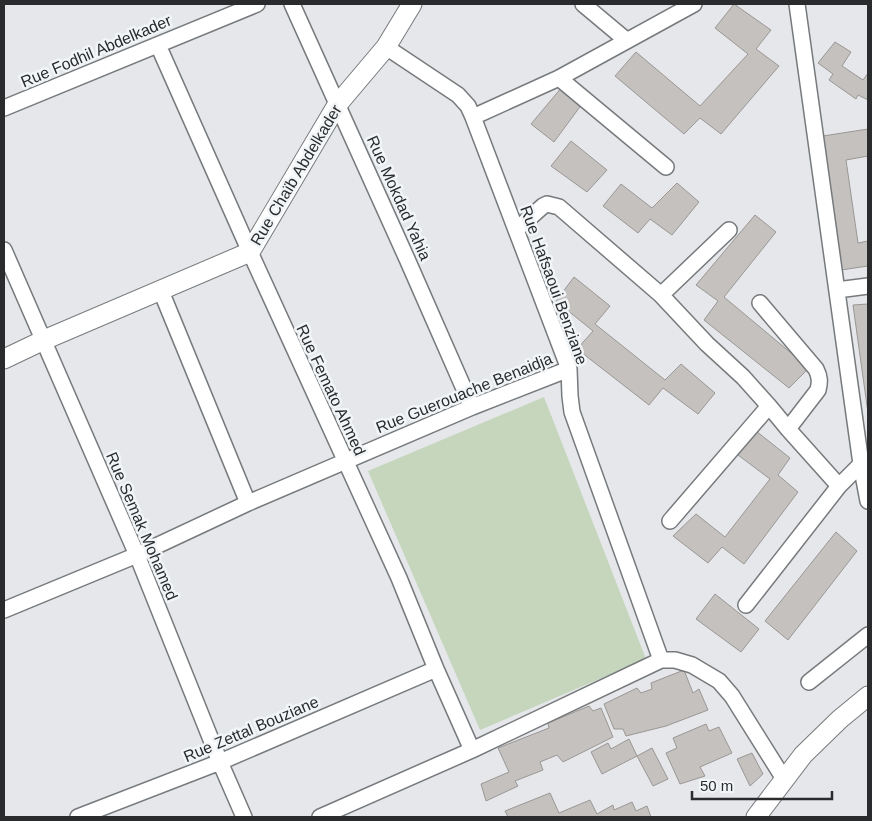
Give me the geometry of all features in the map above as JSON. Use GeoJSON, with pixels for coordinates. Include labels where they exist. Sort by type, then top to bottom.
{"type":"FeatureCollection","features":[{"type":"Feature","properties":{"kind":"street","name":"Rue Fodhil Abdelkader"},"geometry":{"type":"LineString","coordinates":[[4,108],[257,4]]}},
{"type":"Feature","properties":{"kind":"street","name":"Rue Mokdad Yahia"},"geometry":{"type":"LineString","coordinates":[[292,4],[472,407]]}},
{"type":"Feature","properties":{"kind":"street","name":"Rue Chaïb Abdelkader"},"geometry":{"type":"LineString","coordinates":[[4,359],[250,252],[337,105],[386,47],[412,4]]}},
{"type":"Feature","properties":{"kind":"street"},"geometry":{"type":"LineString","coordinates":[[583,4],[626,40]]}},
{"type":"Feature","properties":{"kind":"street"},"geometry":{"type":"LineString","coordinates":[[474,117],[559,78],[694,4]]}},
{"type":"Feature","properties":{"kind":"street"},"geometry":{"type":"LineString","coordinates":[[797,4],[837,290],[865,464],[868,501]]}},
{"type":"Feature","properties":{"kind":"street","name":"Rue Femato Ahmed"},"geometry":{"type":"LineString","coordinates":[[158,44],[250,252],[399,578],[472,750]]}},
{"type":"Feature","properties":{"kind":"street","name":"Rue Hafsaoui Benziane"},"geometry":{"type":"LineString","coordinates":[[386,47],[458,95],[468,106],[474,117],[569,369],[572,412],[661,660]]}},
{"type":"Feature","properties":{"kind":"street"},"geometry":{"type":"LineString","coordinates":[[559,78],[666,167]]}},
{"type":"Feature","properties":{"kind":"street"},"geometry":{"type":"LineString","coordinates":[[516,230],[543,206],[548,204],[559,207],[661,295],[707,344],[743,377],[839,486]]}},
{"type":"Feature","properties":{"kind":"street"},"geometry":{"type":"LineString","coordinates":[[661,295],[729,230]]}},
{"type":"Feature","properties":{"kind":"street","name":"Rue Semak Mohamed"},"geometry":{"type":"LineString","coordinates":[[4,250],[137,555],[244,817]]}},
{"type":"Feature","properties":{"kind":"street"},"geometry":{"type":"LineString","coordinates":[[837,290],[868,286]]}},
{"type":"Feature","properties":{"kind":"street"},"geometry":{"type":"LineString","coordinates":[[161,291],[248,503]]}},
{"type":"Feature","properties":{"kind":"street"},"geometry":{"type":"LineString","coordinates":[[760,303],[820,376],[818,390],[788,429]]}},
{"type":"Feature","properties":{"kind":"street","name":"Rue Guerouache Benaidja"},"geometry":{"type":"LineString","coordinates":[[4,610],[137,555],[248,503],[472,407],[569,369]]}},
{"type":"Feature","properties":{"kind":"street"},"geometry":{"type":"LineString","coordinates":[[670,521],[769,406]]}},
{"type":"Feature","properties":{"kind":"street"},"geometry":{"type":"LineString","coordinates":[[746,605],[839,486],[865,464]]}},
{"type":"Feature","properties":{"kind":"street"},"geometry":{"type":"LineString","coordinates":[[809,682],[868,635]]}},
{"type":"Feature","properties":{"kind":"street"},"geometry":{"type":"LineString","coordinates":[[320,817],[472,750],[661,660],[675,660],[692,665],[719,681],[732,696],[784,779]]}},
{"type":"Feature","properties":{"kind":"street","name":"Rue Zettal Bouziane"},"geometry":{"type":"LineString","coordinates":[[78,817],[220,762],[436,669]]}},
{"type":"Feature","properties":{"kind":"street"},"geometry":{"type":"LineString","coordinates":[[756,817],[803,755],[840,719],[868,696]]}},
{"type":"Feature","properties":{"kind":"green space"},"geometry":{"type":"Polygon","coordinates":[[[544,397],[646,659],[480,730],[368,471],[544,397]]]}},
{"type":"Feature","properties":{"kind":"building"},"geometry":{"type":"Polygon","coordinates":[[[734,4],[771,30],[756,49],[779,66],[721,134],[700,118],[684,134],[615,76],[636,52],[700,106],[748,54],[715,28],[734,4]]]}},
{"type":"Feature","properties":{"kind":"building"},"geometry":{"type":"Polygon","coordinates":[[[835,42],[851,52],[842,66],[863,80],[868,73],[868,100],[858,95],[856,99],[829,80],[833,74],[818,63],[835,42]]]}},
{"type":"Feature","properties":{"kind":"building"},"geometry":{"type":"Polygon","coordinates":[[[562,87],[582,104],[554,142],[531,124],[562,87]]]}},
{"type":"Feature","properties":{"kind":"building"},"geometry":{"type":"Polygon","coordinates":[[[868,129],[868,156],[846,160],[858,243],[868,241],[868,266],[841,270],[823,136],[868,129]]]}},
{"type":"Feature","properties":{"kind":"building"},"geometry":{"type":"Polygon","coordinates":[[[571,141],[607,170],[587,192],[551,166],[571,141]]]}},
{"type":"Feature","properties":{"kind":"building"},"geometry":{"type":"Polygon","coordinates":[[[677,183],[699,202],[672,235],[650,219],[638,233],[603,206],[621,184],[652,208],[677,183]]]}},
{"type":"Feature","properties":{"kind":"building"},"geometry":{"type":"Polygon","coordinates":[[[755,215],[776,232],[724,297],[809,368],[789,388],[704,320],[718,301],[696,285],[755,215]]]}},
{"type":"Feature","properties":{"kind":"building"},"geometry":{"type":"Polygon","coordinates":[[[574,277],[610,306],[595,324],[665,380],[681,364],[715,393],[698,414],[663,388],[649,405],[577,349],[593,331],[556,301],[574,277]]]}},
{"type":"Feature","properties":{"kind":"building"},"geometry":{"type":"Polygon","coordinates":[[[868,304],[868,413],[853,305],[868,304]]]}},
{"type":"Feature","properties":{"kind":"building"},"geometry":{"type":"Polygon","coordinates":[[[756,431],[790,458],[778,475],[798,492],[744,564],[722,547],[708,563],[673,536],[696,514],[725,537],[770,479],[738,455],[756,431]]]}},
{"type":"Feature","properties":{"kind":"building"},"geometry":{"type":"Polygon","coordinates":[[[836,532],[857,551],[788,640],[765,621],[836,532]]]}},
{"type":"Feature","properties":{"kind":"building"},"geometry":{"type":"Polygon","coordinates":[[[715,594],[759,629],[741,652],[696,619],[715,594]]]}},
{"type":"Feature","properties":{"kind":"building"},"geometry":{"type":"Polygon","coordinates":[[[684,670],[693,693],[699,689],[708,710],[666,726],[626,736],[623,729],[614,729],[604,704],[637,688],[641,693],[652,689],[651,683],[684,670]]]}},
{"type":"Feature","properties":{"kind":"building"},"geometry":{"type":"Polygon","coordinates":[[[589,706],[593,711],[601,708],[613,737],[563,762],[557,755],[540,762],[543,770],[515,781],[518,786],[486,801],[481,784],[509,772],[498,748],[549,728],[548,723],[589,706]]]}},
{"type":"Feature","properties":{"kind":"building"},"geometry":{"type":"Polygon","coordinates":[[[706,724],[709,731],[719,727],[732,753],[700,767],[705,776],[680,784],[666,753],[677,748],[673,738],[706,724]]]}},
{"type":"Feature","properties":{"kind":"building"},"geometry":{"type":"Polygon","coordinates":[[[629,739],[637,756],[602,774],[591,752],[608,743],[611,749],[629,739]]]}},
{"type":"Feature","properties":{"kind":"building"},"geometry":{"type":"Polygon","coordinates":[[[652,748],[668,779],[653,786],[637,756],[652,748]]]}},
{"type":"Feature","properties":{"kind":"building"},"geometry":{"type":"Polygon","coordinates":[[[752,753],[763,774],[750,786],[737,759],[752,753]]]}},
{"type":"Feature","properties":{"kind":"building"},"geometry":{"type":"Polygon","coordinates":[[[550,793],[559,813],[590,800],[597,814],[613,805],[614,810],[632,802],[636,811],[647,806],[651,817],[508,817],[505,811],[550,793]]]}}]}
